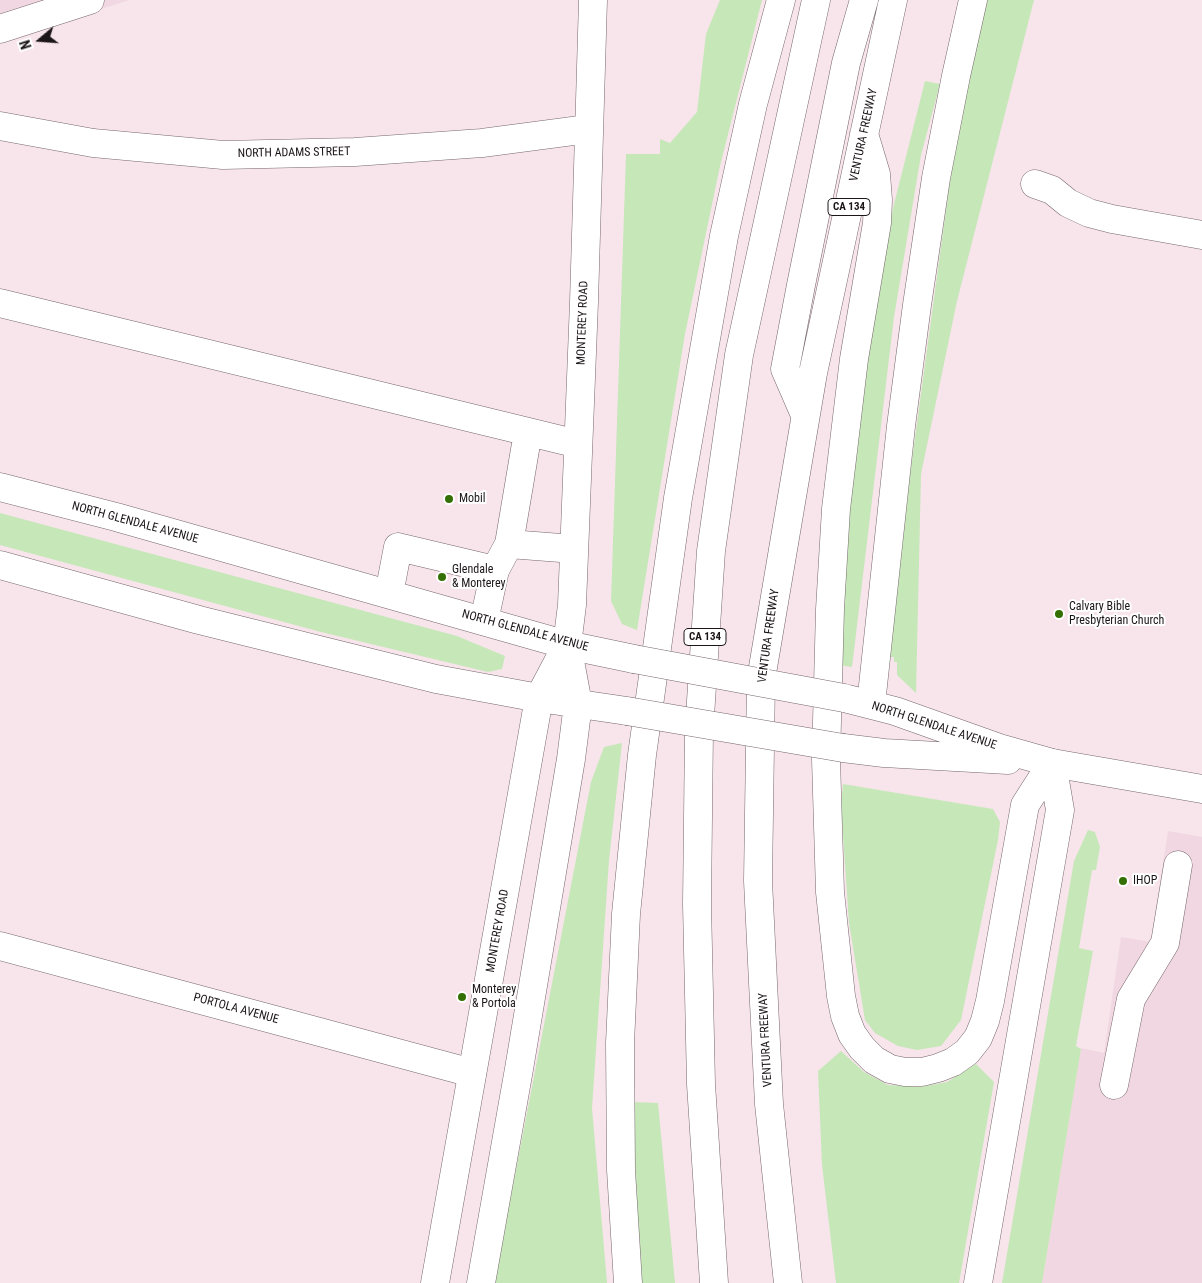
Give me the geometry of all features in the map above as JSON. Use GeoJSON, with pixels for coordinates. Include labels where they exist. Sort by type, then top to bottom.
{"type":"FeatureCollection","features":[{"type":"Feature","properties":{"kind":"main road"},"geometry":{"type":"LineString","coordinates":[[0,30],[90,0]]}},
{"type":"Feature","properties":{"kind":"main road","name":"MONTEREY ROAD"},"geometry":{"type":"LineString","coordinates":[[481,1283],[569,768],[578,704],[567,645],[572,605],[584,302],[592,0]]}},
{"type":"Feature","properties":{"kind":"main road"},"geometry":{"type":"LineString","coordinates":[[628,1283],[621,1170],[620,1043],[627,906],[642,755],[678,498],[724,236],[753,104],[781,0]]}},
{"type":"Feature","properties":{"kind":"main road","name":"CA 134"},"geometry":{"type":"LineString","coordinates":[[714,1283],[700,1084],[697,904],[699,731],[711,551],[739,355],[816,0]]}},
{"type":"Feature","properties":{"kind":"main road"},"geometry":{"type":"LineString","coordinates":[[805,415],[785,370],[800,285],[846,63],[864,0]]}},
{"type":"Feature","properties":{"kind":"main road","name":"VENTURA FREEWAY"},"geometry":{"type":"LineString","coordinates":[[788,1283],[769,1104],[758,881],[761,689],[786,524],[813,372],[894,0]]}},
{"type":"Feature","properties":{"kind":"main road"},"geometry":{"type":"LineString","coordinates":[[871,704],[901,426],[917,305],[936,178],[973,0]]}},
{"type":"Feature","properties":{"kind":"main road","name":"NORTH ADAMS STREET"},"geometry":{"type":"LineString","coordinates":[[0,126],[93,143],[223,155],[364,152],[482,143],[588,130]]}},
{"type":"Feature","properties":{"kind":"main road"},"geometry":{"type":"LineString","coordinates":[[864,134],[876,174],[877,224],[856,342],[836,509],[830,609],[826,759],[830,892],[841,996],[845,1016],[852,1034],[874,1060],[890,1069],[905,1072],[922,1072],[953,1062],[967,1052],[978,1038],[990,1001],[1025,805],[1052,763]]}},
{"type":"Feature","properties":{"kind":"main road"},"geometry":{"type":"LineString","coordinates":[[1035,184],[1052,190],[1068,203],[1089,213],[1202,235]]}},
{"type":"Feature","properties":{"kind":"main road"},"geometry":{"type":"LineString","coordinates":[[0,303],[578,444]]}},
{"type":"Feature","properties":{"kind":"main road"},"geometry":{"type":"LineString","coordinates":[[484,621],[495,570],[509,544],[528,432]]}},
{"type":"Feature","properties":{"kind":"main road","name":"NORTH GLENDALE AVENUE"},"geometry":{"type":"LineString","coordinates":[[0,487],[116,517],[567,645],[871,704],[999,748],[1052,763],[1202,789]]}},
{"type":"Feature","properties":{"kind":"main road"},"geometry":{"type":"LineString","coordinates":[[509,544],[574,549]]}},
{"type":"Feature","properties":{"kind":"main road"},"geometry":{"type":"LineString","coordinates":[[389,594],[398,547],[495,570]]}},
{"type":"Feature","properties":{"kind":"main road","name":"NORTH GLENDALE AVENUE"},"geometry":{"type":"LineString","coordinates":[[0,565],[199,620],[427,677],[539,698],[627,710],[843,748],[884,753],[1052,763]]}},
{"type":"Feature","properties":{"kind":"main road","name":"MONTEREY ROAD"},"geometry":{"type":"LineString","coordinates":[[435,1283],[539,698],[567,645]]}},
{"type":"Feature","properties":{"kind":"main road"},"geometry":{"type":"LineString","coordinates":[[978,1283],[1060,810],[1052,763]]}},
{"type":"Feature","properties":{"kind":"main road"},"geometry":{"type":"LineString","coordinates":[[1114,1085],[1131,999],[1164,943],[1178,864]]}},
{"type":"Feature","properties":{"kind":"main road","name":"PORTOLA AVENUE"},"geometry":{"type":"LineString","coordinates":[[0,946],[472,1073]]}},
{"type":"Feature","properties":{"kind":"shaded area"},"geometry":{"type":"Polygon","coordinates":[[[0,0],[129,0],[0,42],[0,0]]]}},
{"type":"Feature","properties":{"kind":"shaded area"},"geometry":{"type":"Polygon","coordinates":[[[1168,831],[1202,837],[1202,1283],[1042,1283],[1081,1048],[1104,1053],[1121,937],[1151,942],[1168,831]]]}},
{"type":"Feature","properties":{"kind":"green space"},"geometry":{"type":"Polygon","coordinates":[[[720,0],[762,0],[720,166],[685,334],[637,630],[622,624],[611,601],[626,154],[660,154],[660,139],[670,143],[697,112],[706,34],[720,0]]]}},
{"type":"Feature","properties":{"kind":"green space"},"geometry":{"type":"Polygon","coordinates":[[[986,0],[1034,0],[957,301],[921,474],[916,693],[897,675],[897,662],[894,662],[894,657],[890,657],[910,474],[958,122],[986,0]]]}},
{"type":"Feature","properties":{"kind":"green space"},"geometry":{"type":"Polygon","coordinates":[[[925,81],[940,84],[921,155],[894,317],[852,667],[837,665],[848,457],[881,256],[925,81]]]}},
{"type":"Feature","properties":{"kind":"green space"},"geometry":{"type":"Polygon","coordinates":[[[0,513],[457,636],[505,656],[502,669],[488,672],[321,632],[0,545],[0,513]]]}},
{"type":"Feature","properties":{"kind":"green space"},"geometry":{"type":"Polygon","coordinates":[[[622,743],[609,860],[592,1108],[607,1283],[494,1283],[591,782],[604,747],[622,743]]]}},
{"type":"Feature","properties":{"kind":"green space"},"geometry":{"type":"Polygon","coordinates":[[[843,784],[993,809],[1000,822],[998,840],[961,1020],[941,1046],[917,1050],[898,1046],[875,1033],[865,1020],[849,923],[841,806],[843,784]]]}},
{"type":"Feature","properties":{"kind":"green space"},"geometry":{"type":"Polygon","coordinates":[[[1088,830],[1095,832],[1100,847],[1096,870],[1092,870],[1079,948],[1093,951],[1076,1046],[1081,1049],[1042,1283],[1002,1283],[1074,861],[1088,830]]]}},
{"type":"Feature","properties":{"kind":"green space"},"geometry":{"type":"Polygon","coordinates":[[[841,1051],[864,1072],[888,1085],[920,1087],[947,1082],[976,1064],[994,1082],[959,1283],[836,1283],[822,1165],[818,1071],[841,1051]]]}},
{"type":"Feature","properties":{"kind":"green space"},"geometry":{"type":"Polygon","coordinates":[[[632,1102],[658,1103],[675,1283],[641,1283],[632,1102]]]}},
{"type":"Feature","properties":{"kind":"place","name":"Mobil"},"geometry":{"type":"Point","coordinates":[449,499]}},
{"type":"Feature","properties":{"kind":"place","name":"Glendale & Monterey"},"geometry":{"type":"Point","coordinates":[442,577]}},
{"type":"Feature","properties":{"kind":"place","name":"Calvary Bible Presbyterian Church"},"geometry":{"type":"Point","coordinates":[1059,614]}},
{"type":"Feature","properties":{"kind":"place","name":"IHOP"},"geometry":{"type":"Point","coordinates":[1123,881]}},
{"type":"Feature","properties":{"kind":"place","name":"Monterey & Portola"},"geometry":{"type":"Point","coordinates":[462,997]}}]}
